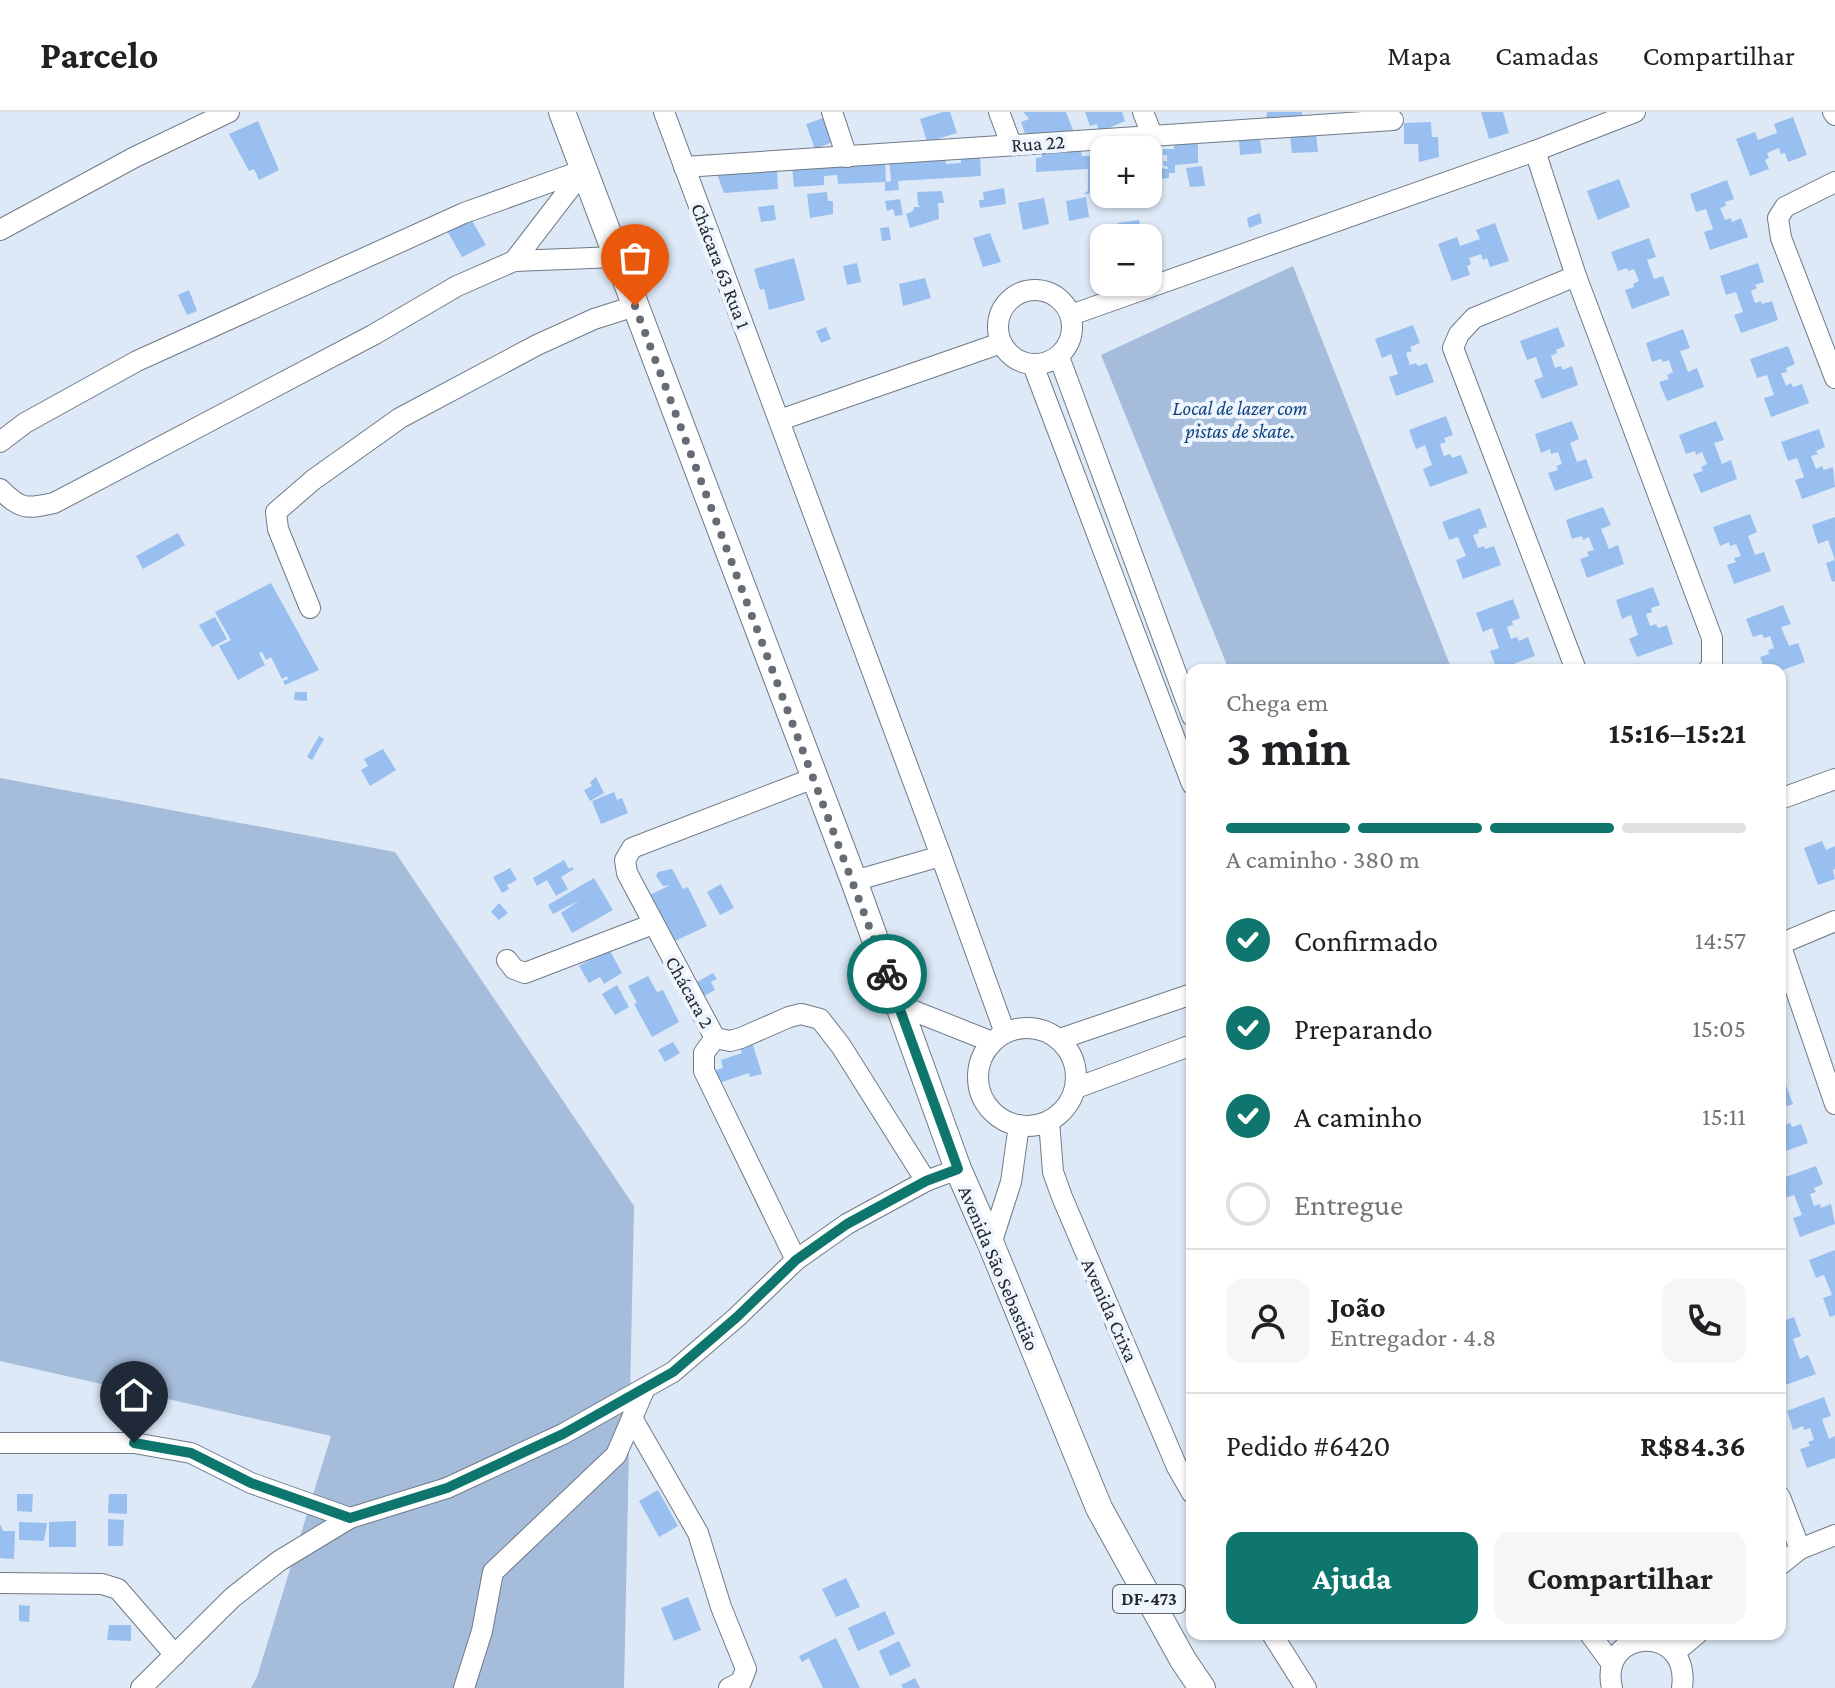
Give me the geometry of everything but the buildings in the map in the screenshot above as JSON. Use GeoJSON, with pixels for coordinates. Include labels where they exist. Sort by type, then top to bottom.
{"type":"FeatureCollection","features":[{"type":"Feature","properties":{"kind":"main road","name":"Avenida São Sebastião"},"geometry":{"type":"LineString","coordinates":[[562,112],[854,881],[958,1169],[1099,1508],[1183,1660],[1202,1688]]}},
{"type":"Feature","properties":{"kind":"street"},"geometry":{"type":"LineString","coordinates":[[0,230],[135,157],[229,112]]}},
{"type":"Feature","properties":{"kind":"street","name":"Chácara 63 Rua 1"},"geometry":{"type":"LineString","coordinates":[[664,112],[941,856],[998,1037]]}},
{"type":"Feature","properties":{"kind":"street"},"geometry":{"type":"LineString","coordinates":[[832,112],[847,157]]}},
{"type":"Feature","properties":{"kind":"street"},"geometry":{"type":"LineString","coordinates":[[999,112],[1011,144]]}},
{"type":"Feature","properties":{"kind":"street"},"geometry":{"type":"LineString","coordinates":[[1143,112],[1152,135]]}},
{"type":"Feature","properties":{"kind":"street"},"geometry":{"type":"LineString","coordinates":[[1071,315],[1535,151],[1635,112]]}},
{"type":"Feature","properties":{"kind":"street","name":"Rua 22"},"geometry":{"type":"LineString","coordinates":[[684,167],[1393,120]]}},
{"type":"Feature","properties":{"kind":"street"},"geometry":{"type":"LineString","coordinates":[[1535,151],[1576,276],[1712,638],[1713,664]]}},
{"type":"Feature","properties":{"kind":"street"},"geometry":{"type":"LineString","coordinates":[[514,261],[584,170]]}},
{"type":"Feature","properties":{"kind":"street"},"geometry":{"type":"LineString","coordinates":[[0,442],[25,423],[137,361],[464,213],[584,170]]}},
{"type":"Feature","properties":{"kind":"street"},"geometry":{"type":"LineString","coordinates":[[1835,182],[1785,207],[1778,218],[1781,238],[1835,378]]}},
{"type":"Feature","properties":{"kind":"street"},"geometry":{"type":"LineString","coordinates":[[0,489],[16,505],[30,508],[54,503],[373,335],[457,286],[514,261],[617,257]]}},
{"type":"Feature","properties":{"kind":"street"},"geometry":{"type":"LineString","coordinates":[[1574,664],[1453,348],[1459,334],[1474,318],[1576,276]]}},
{"type":"Feature","properties":{"kind":"street"},"geometry":{"type":"LineString","coordinates":[[1041,290],[1059,298],[1071,315],[1073,330],[1068,345],[1059,357],[1033,365],[1014,358],[1001,343],[997,324],[1005,305],[1021,292],[1041,290]]}},
{"type":"Feature","properties":{"kind":"street"},"geometry":{"type":"LineString","coordinates":[[310,608],[278,529],[276,512],[313,480],[400,418],[537,345],[594,319],[635,306]]}},
{"type":"Feature","properties":{"kind":"street"},"geometry":{"type":"LineString","coordinates":[[780,420],[1001,343]]}},
{"type":"Feature","properties":{"kind":"street"},"geometry":{"type":"LineString","coordinates":[[1059,357],[1186,700]]}},
{"type":"Feature","properties":{"kind":"street"},"geometry":{"type":"LineString","coordinates":[[1033,365],[1186,768]]}},
{"type":"Feature","properties":{"kind":"street","name":"Chácara 2"},"geometry":{"type":"LineString","coordinates":[[814,778],[632,848],[625,860],[627,873],[715,1038],[730,1041],[741,1038],[801,1014],[820,1019],[841,1046],[926,1181]]}},
{"type":"Feature","properties":{"kind":"street"},"geometry":{"type":"LineString","coordinates":[[1786,797],[1835,779]]}},
{"type":"Feature","properties":{"kind":"street"},"geometry":{"type":"LineString","coordinates":[[854,881],[941,856]]}},
{"type":"Feature","properties":{"kind":"street"},"geometry":{"type":"LineString","coordinates":[[1786,941],[1835,921]]}},
{"type":"Feature","properties":{"kind":"street"},"geometry":{"type":"LineString","coordinates":[[507,960],[514,969],[525,973],[653,924]]}},
{"type":"Feature","properties":{"kind":"street"},"geometry":{"type":"LineString","coordinates":[[1786,961],[1835,1104]]}},
{"type":"Feature","properties":{"kind":"street"},"geometry":{"type":"LineString","coordinates":[[1060,1039],[1186,996]]}},
{"type":"Feature","properties":{"kind":"street"},"geometry":{"type":"LineString","coordinates":[[899,1005],[998,1037]]}},
{"type":"Feature","properties":{"kind":"street"},"geometry":{"type":"LineString","coordinates":[[1024,1027],[1043,1030],[1060,1039],[1075,1062],[1076,1088],[1066,1108],[1049,1121],[1034,1125],[1004,1121],[983,1099],[978,1084],[983,1054],[998,1037],[1024,1027]]}},
{"type":"Feature","properties":{"kind":"street"},"geometry":{"type":"LineString","coordinates":[[715,1038],[704,1053],[704,1071],[796,1260]]}},
{"type":"Feature","properties":{"kind":"street"},"geometry":{"type":"LineString","coordinates":[[1076,1088],[1186,1047]]}},
{"type":"Feature","properties":{"kind":"street","name":"Avenida Crixa"},"geometry":{"type":"LineString","coordinates":[[1049,1121],[1053,1172],[1067,1211],[1186,1483]]}},
{"type":"Feature","properties":{"kind":"street"},"geometry":{"type":"LineString","coordinates":[[991,1244],[1011,1182],[1019,1125]]}},
{"type":"Feature","properties":{"kind":"street"},"geometry":{"type":"LineString","coordinates":[[141,1688],[233,1597],[279,1561],[350,1518],[447,1488],[563,1434],[673,1372],[796,1260],[847,1224],[926,1181],[958,1169]]}},
{"type":"Feature","properties":{"kind":"street"},"geometry":{"type":"LineString","coordinates":[[464,1688],[482,1631],[493,1572],[616,1455],[645,1388]]}},
{"type":"Feature","properties":{"kind":"street"},"geometry":{"type":"LineString","coordinates":[[632,1418],[698,1533],[721,1607],[746,1669],[741,1682],[729,1688]]}},
{"type":"Feature","properties":{"kind":"street"},"geometry":{"type":"LineString","coordinates":[[0,1443],[134,1443],[191,1453],[251,1483],[350,1518]]}},
{"type":"Feature","properties":{"kind":"street"},"geometry":{"type":"LineString","coordinates":[[1786,1513],[1800,1549]]}},
{"type":"Feature","properties":{"kind":"street"},"geometry":{"type":"LineString","coordinates":[[1786,1560],[1800,1549],[1835,1535]]}},
{"type":"Feature","properties":{"kind":"street"},"geometry":{"type":"LineString","coordinates":[[0,1583],[102,1584],[118,1589],[175,1655]]}},
{"type":"Feature","properties":{"kind":"street"},"geometry":{"type":"LineString","coordinates":[[1276,1640],[1306,1688]]}},
{"type":"Feature","properties":{"kind":"street"},"geometry":{"type":"LineString","coordinates":[[1594,1640],[1612,1664]]}},
{"type":"Feature","properties":{"kind":"street"},"geometry":{"type":"LineString","coordinates":[[1612,1688],[1609,1677],[1612,1664],[1630,1640]]}},
{"type":"Feature","properties":{"kind":"street"},"geometry":{"type":"LineString","coordinates":[[1649,1640],[1663,1644],[1681,1663],[1682,1688]]}},
{"type":"Feature","properties":{"kind":"street"},"geometry":{"type":"LineString","coordinates":[[1674,1653],[1690,1640]]}},
{"type":"Feature","properties":{"kind":"green space","name":"Local de lazer com pistas de skate."},"geometry":{"type":"Polygon","coordinates":[[[1293,266],[1450,664],[1227,664],[1101,355],[1293,266]]]}},
{"type":"Feature","properties":{"kind":"green space"},"geometry":{"type":"Polygon","coordinates":[[[0,778],[395,852],[634,1206],[624,1688],[251,1688],[331,1436],[0,1361],[0,778]]]}},
{"type":"Feature","properties":{"kind":"way so far"},"geometry":{"type":"LineString","coordinates":[[635,306],[887,974]]}},
{"type":"Feature","properties":{"kind":"route"},"geometry":{"type":"LineString","coordinates":[[134,1443],[191,1453],[251,1483],[350,1518],[447,1488],[563,1434],[673,1372],[737,1317],[796,1260],[885,1202],[958,1169],[887,974]]}}]}
